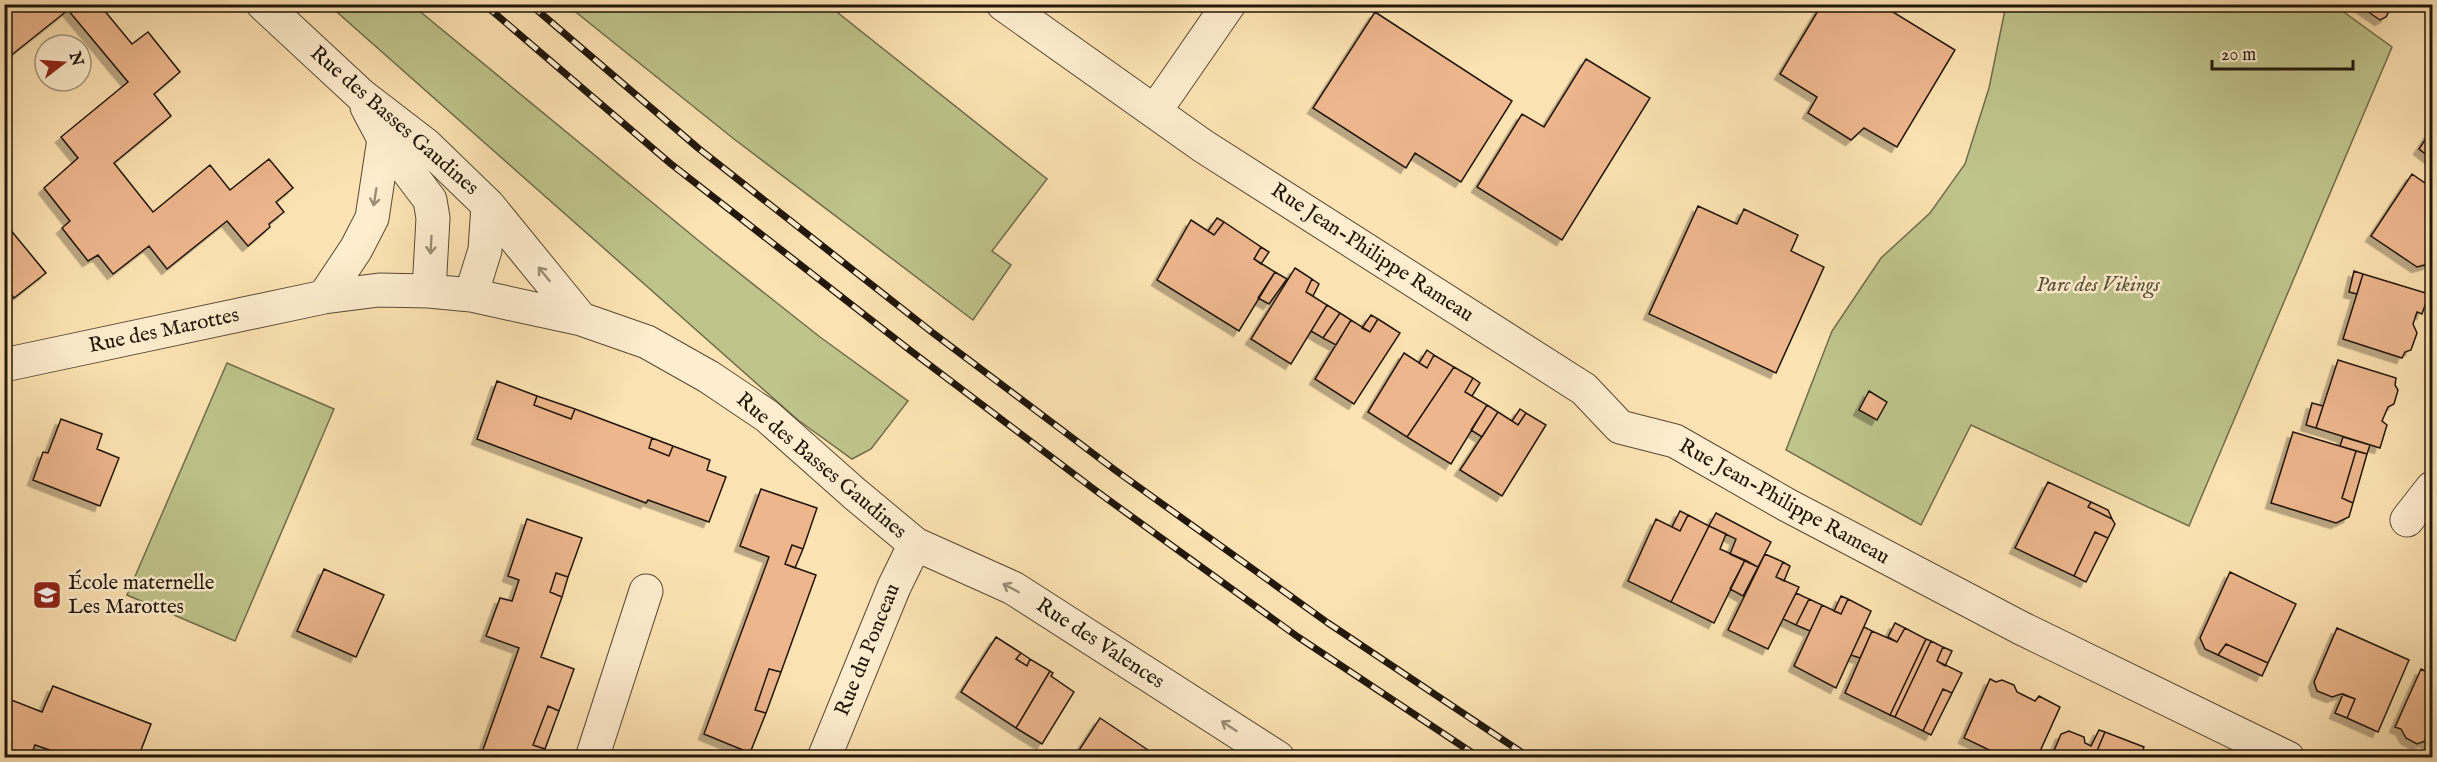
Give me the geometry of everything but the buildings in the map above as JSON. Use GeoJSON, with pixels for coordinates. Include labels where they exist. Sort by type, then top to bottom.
{"type":"FeatureCollection","features":[{"type":"Feature","properties":{"kind":"street","name":"Rue des Basses Gaudines"},"geometry":{"type":"LineString","coordinates":[[263,4],[361,95],[426,145],[488,205],[581,320],[647,342],[738,396],[767,416],[915,544]]}},
{"type":"Feature","properties":{"kind":"street","name":"Rue Jean-Philippe Rameau"},"geometry":{"type":"LineString","coordinates":[[1004,4],[1203,146],[1584,389],[1620,427],[1675,441],[1786,505],[2021,628],[2288,758]]}},
{"type":"Feature","properties":{"kind":"street"},"geometry":{"type":"LineString","coordinates":[[1155,111],[1229,4]]}},
{"type":"Feature","properties":{"kind":"street"},"geometry":{"type":"LineString","coordinates":[[361,95],[384,139],[430,200],[433,218],[429,291]]}},
{"type":"Feature","properties":{"kind":"street"},"geometry":{"type":"LineString","coordinates":[[324,297],[356,249],[372,218],[384,139]]}},
{"type":"Feature","properties":{"kind":"street"},"geometry":{"type":"LineString","coordinates":[[471,295],[484,250],[488,205]]}},
{"type":"Feature","properties":{"kind":"street","name":"Rue des Marottes"},"geometry":{"type":"LineString","coordinates":[[4,365],[324,297],[379,290],[471,295],[581,320]]}},
{"type":"Feature","properties":{"kind":"street"},"geometry":{"type":"LineString","coordinates":[[2407,520],[2433,488]]}},
{"type":"Feature","properties":{"kind":"street","name":"Rue du Ponceau"},"geometry":{"type":"LineString","coordinates":[[824,758],[894,587],[915,544]]}},
{"type":"Feature","properties":{"kind":"street","name":"Rue des Valences"},"geometry":{"type":"LineString","coordinates":[[915,544],[1013,588],[1278,758]]}},
{"type":"Feature","properties":{"kind":"street"},"geometry":{"type":"LineString","coordinates":[[592,758],[646,591]]}},
{"type":"Feature","properties":{"kind":"green space"},"geometry":{"type":"Polygon","coordinates":[[[329,5],[412,5],[710,250],[820,337],[908,401],[871,449],[852,459],[798,420],[329,5]]]}},
{"type":"Feature","properties":{"kind":"green space"},"geometry":{"type":"Polygon","coordinates":[[[567,5],[828,5],[1047,179],[992,251],[1011,265],[973,320],[734,139],[567,5]]]}},
{"type":"Feature","properties":{"kind":"green space","name":"Parc des Vikings"},"geometry":{"type":"Polygon","coordinates":[[[2006,5],[2334,5],[2392,47],[2189,526],[1971,425],[1921,525],[1786,450],[1832,331],[1881,258],[1930,213],[1965,164],[1989,88],[2006,5]]]}},
{"type":"Feature","properties":{"kind":"green space"},"geometry":{"type":"Polygon","coordinates":[[[227,363],[334,409],[235,641],[127,595],[227,363]]]}},
{"type":"Feature","properties":{"kind":"railway"},"geometry":{"type":"LineString","coordinates":[[484,4],[671,164],[911,351],[1099,493],[1298,637],[1480,758]]}},
{"type":"Feature","properties":{"kind":"railway"},"geometry":{"type":"LineString","coordinates":[[530,4],[698,148],[933,333],[1115,470],[1328,623],[1530,758]]}},
{"type":"Feature","properties":{"kind":"place","name":"École maternelle Les Marottes"},"geometry":{"type":"Point","coordinates":[47,595]}}]}
